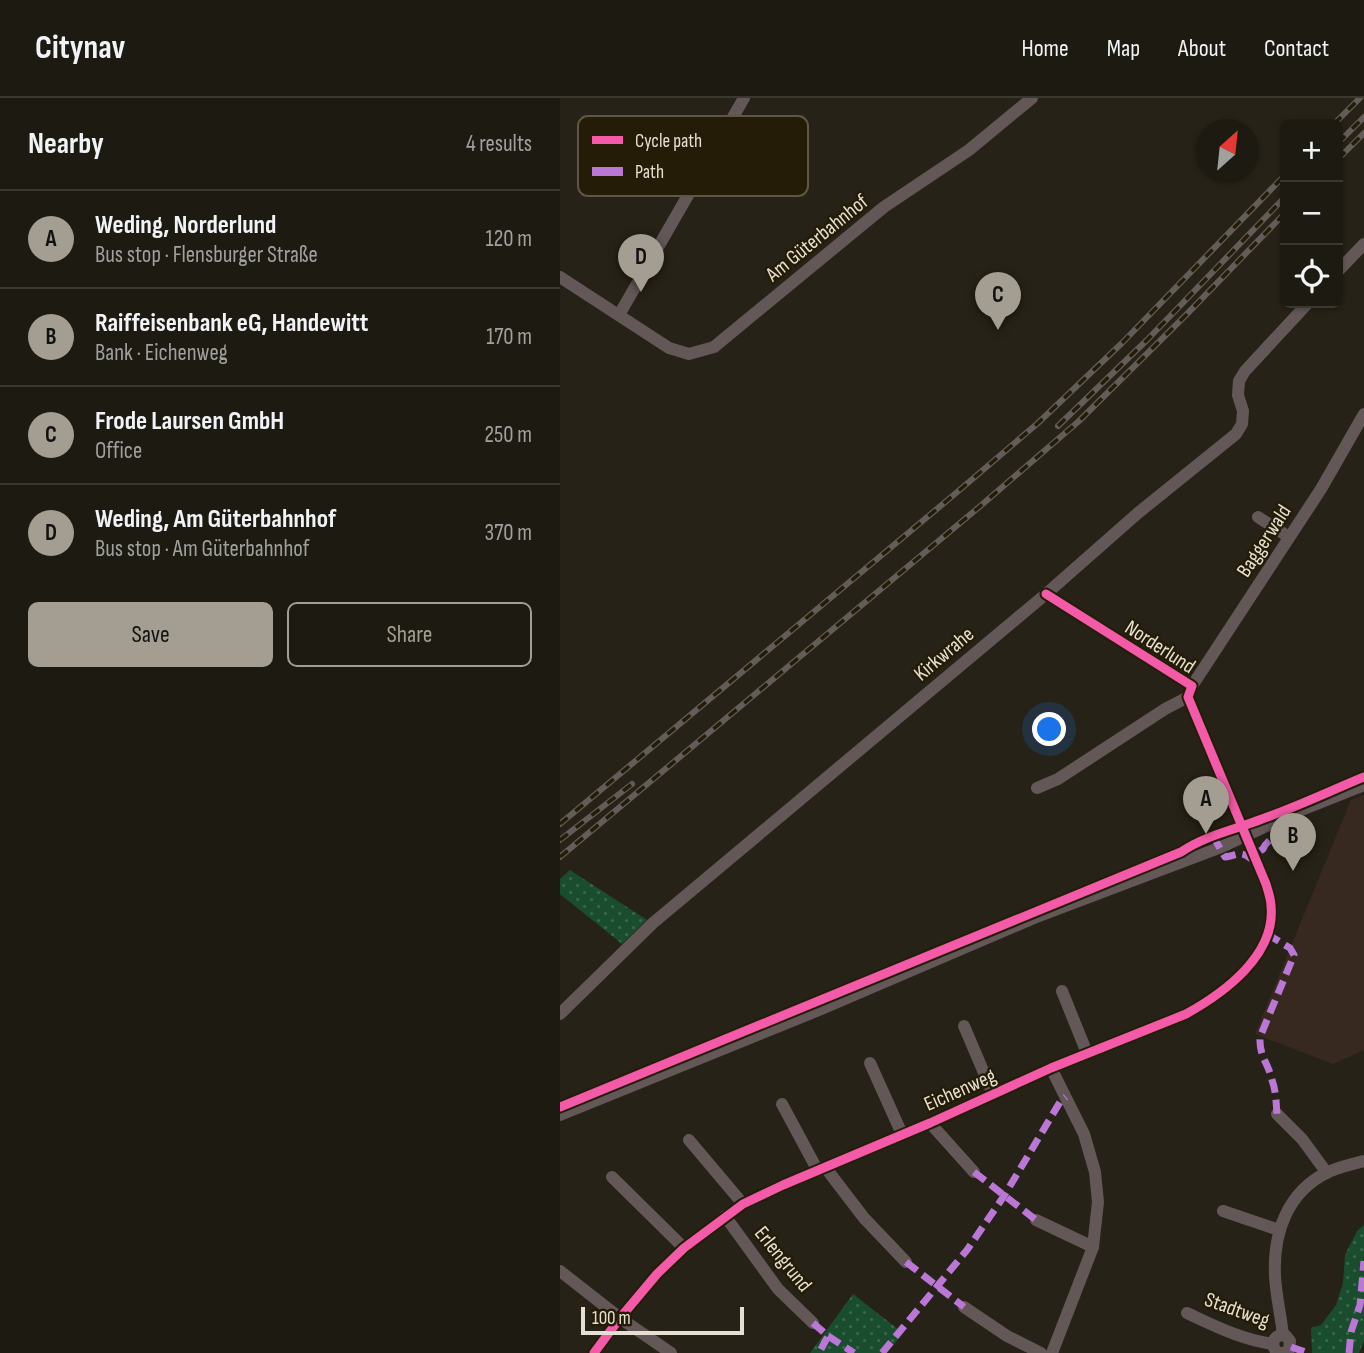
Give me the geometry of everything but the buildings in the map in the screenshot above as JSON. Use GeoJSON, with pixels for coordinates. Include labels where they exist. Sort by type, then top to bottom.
{"type":"FeatureCollection","features":[{"type":"Feature","properties":{"kind":"street"},"geometry":{"type":"LineString","coordinates":[[734,116],[744,98]]}},
{"type":"Feature","properties":{"kind":"street","name":"Am Güterbahnhof"},"geometry":{"type":"LineString","coordinates":[[560,277],[669,348],[689,354],[714,347],[884,207],[969,150],[1032,98]]}},
{"type":"Feature","properties":{"kind":"street"},"geometry":{"type":"LineString","coordinates":[[618,315],[687,196]]}},
{"type":"Feature","properties":{"kind":"street"},"geometry":{"type":"LineString","coordinates":[[1343,266],[1364,243]]}},
{"type":"Feature","properties":{"kind":"street","name":"Kirkwrahe"},"geometry":{"type":"LineString","coordinates":[[560,1014],[653,923],[1138,513],[1236,434],[1242,424],[1243,411],[1238,395],[1239,381],[1303,308]]}},
{"type":"Feature","properties":{"kind":"street","name":"Baggerwald"},"geometry":{"type":"LineString","coordinates":[[1037,788],[1058,779],[1190,692],[1321,489],[1364,414]]}},
{"type":"Feature","properties":{"kind":"street"},"geometry":{"type":"LineString","coordinates":[[1258,517],[1289,537]]}},
{"type":"Feature","properties":{"kind":"street","name":"Norderlund"},"geometry":{"type":"LineString","coordinates":[[1045,594],[1190,692],[1245,836]]}},
{"type":"Feature","properties":{"kind":"street"},"geometry":{"type":"LineString","coordinates":[[560,1115],[831,1005],[1034,918],[1245,836],[1307,807],[1364,785]]}},
{"type":"Feature","properties":{"kind":"street","name":"Eichenweg"},"geometry":{"type":"LineString","coordinates":[[594,1353],[657,1274],[684,1248],[743,1204],[1051,1068],[1186,1014],[1234,981],[1259,953],[1271,919],[1266,884],[1245,836]]}},
{"type":"Feature","properties":{"kind":"street"},"geometry":{"type":"LineString","coordinates":[[1062,991],[1087,1054]]}},
{"type":"Feature","properties":{"kind":"street","name":"Eichenweg"},"geometry":{"type":"LineString","coordinates":[[964,1026],[993,1094]]}},
{"type":"Feature","properties":{"kind":"street"},"geometry":{"type":"LineString","coordinates":[[870,1063],[902,1134]]}},
{"type":"Feature","properties":{"kind":"street"},"geometry":{"type":"LineString","coordinates":[[1051,1068],[1084,1134],[1095,1172],[1098,1202],[1093,1247],[1052,1353]]}},
{"type":"Feature","properties":{"kind":"street"},"geometry":{"type":"LineString","coordinates":[[782,1104],[821,1169],[906,1262]]}},
{"type":"Feature","properties":{"kind":"street"},"geometry":{"type":"LineString","coordinates":[[1277,1114],[1302,1139],[1327,1172]]}},
{"type":"Feature","properties":{"kind":"street","name":"Eichenweg"},"geometry":{"type":"LineString","coordinates":[[930,1123],[974,1172]]}},
{"type":"Feature","properties":{"kind":"street","name":"Erlengrund"},"geometry":{"type":"LineString","coordinates":[[689,1140],[743,1204]]}},
{"type":"Feature","properties":{"kind":"street","name":"Stadtweg"},"geometry":{"type":"LineString","coordinates":[[1187,1313],[1225,1331],[1280,1346],[1275,1278],[1275,1250],[1279,1230],[1294,1199],[1307,1185],[1327,1172],[1364,1161]]}},
{"type":"Feature","properties":{"kind":"street"},"geometry":{"type":"LineString","coordinates":[[612,1177],[684,1248]]}},
{"type":"Feature","properties":{"kind":"street"},"geometry":{"type":"LineString","coordinates":[[1223,1212],[1279,1230]]}},
{"type":"Feature","properties":{"kind":"street","name":"Erlengrund"},"geometry":{"type":"LineString","coordinates":[[725,1216],[778,1289],[813,1323]]}},
{"type":"Feature","properties":{"kind":"street"},"geometry":{"type":"LineString","coordinates":[[1037,1220],[1093,1247]]}},
{"type":"Feature","properties":{"kind":"street"},"geometry":{"type":"LineString","coordinates":[[560,1271],[620,1318],[671,1353]]}},
{"type":"Feature","properties":{"kind":"street"},"geometry":{"type":"LineString","coordinates":[[964,1307],[1007,1336],[1041,1353]]}},
{"type":"Feature","properties":{"kind":"shaded area"},"geometry":{"type":"Polygon","coordinates":[[[1364,795],[1364,1050],[1333,1064],[1255,1034],[1351,800],[1364,795]]]}},
{"type":"Feature","properties":{"kind":"green space"},"geometry":{"type":"Polygon","coordinates":[[[570,870],[647,920],[622,944],[560,894],[560,879],[570,870]]]}},
{"type":"Feature","properties":{"kind":"green space"},"geometry":{"type":"Polygon","coordinates":[[[1364,1225],[1364,1341],[1359,1353],[1312,1353],[1311,1328],[1321,1325],[1336,1305],[1343,1283],[1345,1255],[1357,1231],[1364,1225]]]}},
{"type":"Feature","properties":{"kind":"green space"},"geometry":{"type":"Polygon","coordinates":[[[853,1294],[903,1333],[887,1353],[810,1353],[853,1294]]]}},
{"type":"Feature","properties":{"kind":"railway"},"geometry":{"type":"LineString","coordinates":[[1339,119],[1360,98]]}},
{"type":"Feature","properties":{"kind":"railway"},"geometry":{"type":"LineString","coordinates":[[1343,138],[1364,117]]}},
{"type":"Feature","properties":{"kind":"railway"},"geometry":{"type":"LineString","coordinates":[[1343,154],[1364,133]]}},
{"type":"Feature","properties":{"kind":"railway"},"geometry":{"type":"LineString","coordinates":[[560,824],[1038,423],[1122,343],[1280,180]]}},
{"type":"Feature","properties":{"kind":"railway"},"geometry":{"type":"LineString","coordinates":[[1058,426],[1147,340],[1280,202]]}},
{"type":"Feature","properties":{"kind":"railway"},"geometry":{"type":"LineString","coordinates":[[560,857],[1079,421],[1280,218]]}},
{"type":"Feature","properties":{"kind":"railway"},"geometry":{"type":"LineString","coordinates":[[560,840],[632,784]]}},
{"type":"Feature","properties":{"kind":"marked path"},"geometry":{"type":"LineString","coordinates":[[1213,836],[1225,857],[1240,854],[1250,858],[1277,835],[1311,821]]}},
{"type":"Feature","properties":{"kind":"marked path"},"geometry":{"type":"LineString","coordinates":[[1267,934],[1290,948],[1294,955],[1260,1037],[1261,1050],[1274,1088],[1277,1114]]}},
{"type":"Feature","properties":{"kind":"marked path"},"geometry":{"type":"LineString","coordinates":[[882,1353],[967,1250],[1004,1196],[1060,1102],[1066,1097]]}},
{"type":"Feature","properties":{"kind":"marked path"},"geometry":{"type":"LineString","coordinates":[[974,1172],[1036,1220]]}},
{"type":"Feature","properties":{"kind":"marked path"},"geometry":{"type":"LineString","coordinates":[[1349,1353],[1351,1332],[1360,1305],[1364,1261]]}},
{"type":"Feature","properties":{"kind":"marked path"},"geometry":{"type":"LineString","coordinates":[[906,1262],[964,1307]]}},
{"type":"Feature","properties":{"kind":"marked path"},"geometry":{"type":"LineString","coordinates":[[813,1323],[828,1336],[819,1353]]}},
{"type":"Feature","properties":{"kind":"marked path"},"geometry":{"type":"LineString","coordinates":[[828,1336],[854,1353]]}},
{"type":"Feature","properties":{"kind":"marked path"},"geometry":{"type":"LineString","coordinates":[[1291,1347],[1308,1353]]}},
{"type":"Feature","properties":{"kind":"cycle path"},"geometry":{"type":"LineString","coordinates":[[594,1353],[657,1274],[684,1248],[743,1204],[1051,1068],[1186,1014],[1231,984],[1245,971],[1265,941],[1271,906],[1266,884],[1188,697],[1192,686],[1046,594]]}},
{"type":"Feature","properties":{"kind":"cycle path"},"geometry":{"type":"LineString","coordinates":[[560,1107],[1181,852],[1210,837],[1288,809],[1364,777]]}},
{"type":"Feature","properties":{"kind":"place","name":"Weding, Am Güterbahnhof"},"geometry":{"type":"Point","coordinates":[641,292]}},
{"type":"Feature","properties":{"kind":"place","name":"Frode Laursen GmbH"},"geometry":{"type":"Point","coordinates":[998,330]}},
{"type":"Feature","properties":{"kind":"place","name":"Weding, Norderlund"},"geometry":{"type":"Point","coordinates":[1206,834]}},
{"type":"Feature","properties":{"kind":"place","name":"Raiffeisenbank eG, Handewitt"},"geometry":{"type":"Point","coordinates":[1293,871]}}]}
